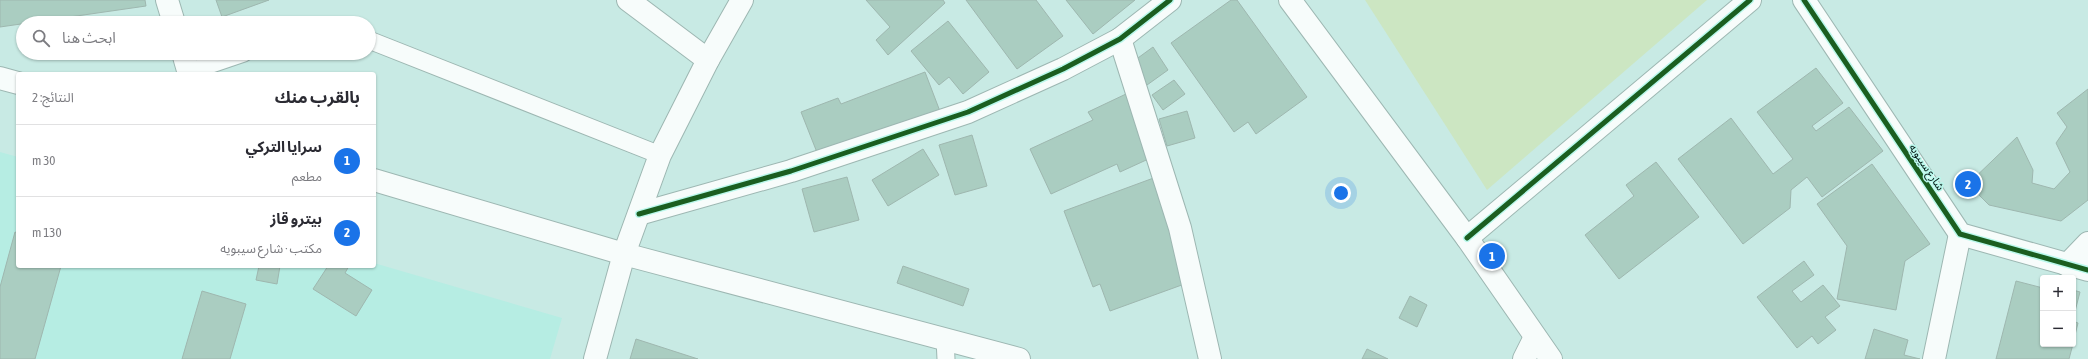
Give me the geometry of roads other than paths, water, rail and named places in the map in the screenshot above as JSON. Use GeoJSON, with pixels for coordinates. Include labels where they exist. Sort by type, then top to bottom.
{"type":"FeatureCollection","features":[{"type":"Feature","properties":{"kind":"street"},"geometry":{"type":"LineString","coordinates":[[167,0],[172,16]]}},
{"type":"Feature","properties":{"kind":"street"},"geometry":{"type":"LineString","coordinates":[[628,0],[708,60]]}},
{"type":"Feature","properties":{"kind":"street"},"geometry":{"type":"LineString","coordinates":[[595,359],[624,254],[660,155],[708,60],[742,0]]}},
{"type":"Feature","properties":{"kind":"street"},"geometry":{"type":"LineString","coordinates":[[639,214],[791,171],[968,112],[1063,69],[1120,39],[1170,0]]}},
{"type":"Feature","properties":{"kind":"street"},"geometry":{"type":"LineString","coordinates":[[1290,0],[1467,238],[1535,337],[1552,359]]}},
{"type":"Feature","properties":{"kind":"street"},"geometry":{"type":"LineString","coordinates":[[1467,238],[1750,0]]}},
{"type":"Feature","properties":{"kind":"street","name":"شارع سيبويه"},"geometry":{"type":"LineString","coordinates":[[1804,0],[1960,234]]}},
{"type":"Feature","properties":{"kind":"street"},"geometry":{"type":"LineString","coordinates":[[1120,39],[1180,228],[1210,359]]}},
{"type":"Feature","properties":{"kind":"street"},"geometry":{"type":"LineString","coordinates":[[0,78],[16,82]]}},
{"type":"Feature","properties":{"kind":"street"},"geometry":{"type":"LineString","coordinates":[[376,181],[946,349],[1019,359]]}},
{"type":"Feature","properties":{"kind":"street"},"geometry":{"type":"LineString","coordinates":[[1934,359],[1960,234],[2078,267],[2088,243]]}},
{"type":"Feature","properties":{"kind":"street"},"geometry":{"type":"LineString","coordinates":[[1524,359],[1535,337]]}},
{"type":"Feature","properties":{"kind":"lane"},"geometry":{"type":"LineString","coordinates":[[376,43],[660,155]]}},
{"type":"Feature","properties":{"kind":"lane"},"geometry":{"type":"LineString","coordinates":[[187,66],[213,60]]}},
{"type":"Feature","properties":{"kind":"place","name":"بيترو قاز"},"geometry":{"type":"Point","coordinates":[1968,184]}},
{"type":"Feature","properties":{"kind":"place","name":"سرايا التركي"},"geometry":{"type":"Point","coordinates":[1492,256]}}]}
